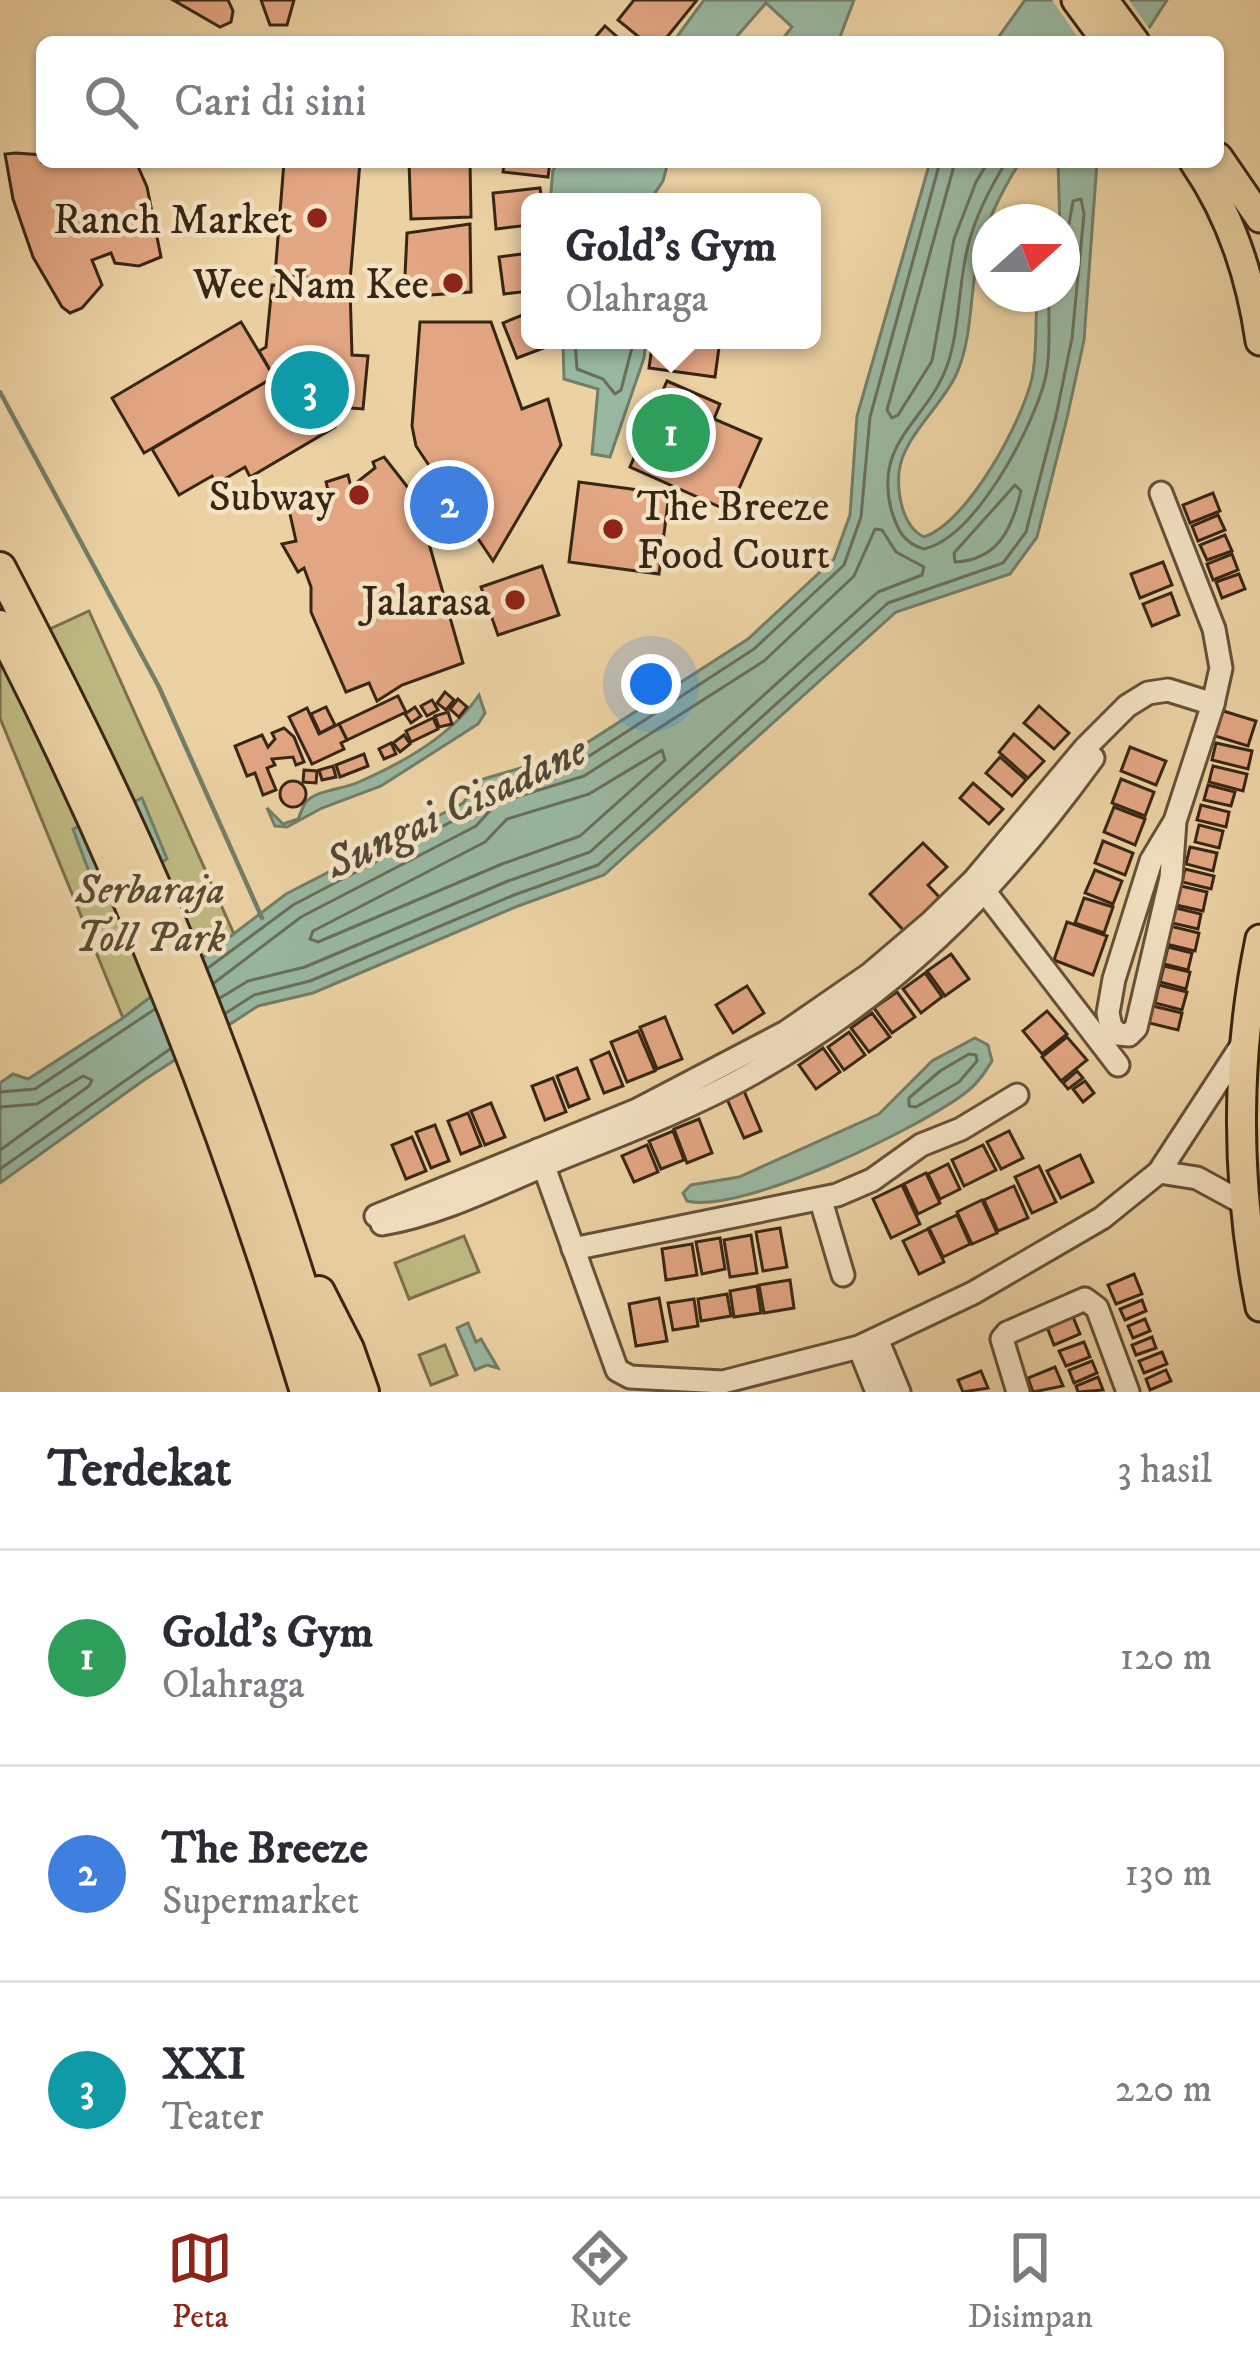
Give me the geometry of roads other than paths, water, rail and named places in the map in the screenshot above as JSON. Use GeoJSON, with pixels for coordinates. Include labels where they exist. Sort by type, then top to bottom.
{"type":"FeatureCollection","features":[{"type":"Feature","properties":{"kind":"highway"},"geometry":{"type":"LineString","coordinates":[[0,568],[76,715],[169,918],[269,1224],[306,1392]]}},
{"type":"Feature","properties":{"kind":"highway"},"geometry":{"type":"LineString","coordinates":[[0,626],[52,727],[144,930],[269,1224],[334,1392]]}},
{"type":"Feature","properties":{"kind":"highway"},"geometry":{"type":"LineString","coordinates":[[269,1224],[296,1392]]}},
{"type":"Feature","properties":{"kind":"highway"},"geometry":{"type":"LineString","coordinates":[[269,1224],[348,1349],[363,1392]]}},
{"type":"Feature","properties":{"kind":"main road"},"geometry":{"type":"LineString","coordinates":[[1076,0],[1103,36]]}},
{"type":"Feature","properties":{"kind":"main road"},"geometry":{"type":"LineString","coordinates":[[1104,0],[1131,36]]}},
{"type":"Feature","properties":{"kind":"main road"},"geometry":{"type":"LineString","coordinates":[[1224,166],[1260,218]]}},
{"type":"Feature","properties":{"kind":"main road"},"geometry":{"type":"LineString","coordinates":[[1198,168],[1237,250],[1260,341]]}},
{"type":"Feature","properties":{"kind":"main road"},"geometry":{"type":"LineString","coordinates":[[1260,939],[1244,1043],[1243,1204],[1260,1303]]}},
{"type":"Feature","properties":{"kind":"street"},"geometry":{"type":"LineString","coordinates":[[1161,494],[1218,642],[1221,668],[1174,820],[1151,861],[1114,979],[1108,1013],[1118,1034],[1132,1034],[1137,1025],[1171,878],[1174,820]]}},
{"type":"Feature","properties":{"kind":"street"},"geometry":{"type":"LineString","coordinates":[[542,1157],[382,1211],[376,1218],[382,1224],[395,1221],[640,1117],[826,1016],[980,886],[1040,818],[1085,748],[1127,706],[1158,691],[1213,704]]}},
{"type":"Feature","properties":{"kind":"street"},"geometry":{"type":"LineString","coordinates":[[980,886],[1118,1065]]}},
{"type":"Feature","properties":{"kind":"street"},"geometry":{"type":"LineString","coordinates":[[542,1157],[617,1370],[626,1376],[723,1382],[868,1343],[973,1294],[1102,1218],[1159,1172],[1244,1043]]}},
{"type":"Feature","properties":{"kind":"street"},"geometry":{"type":"LineString","coordinates":[[573,1249],[821,1201],[872,1180],[921,1144],[961,1129],[1017,1095]]}},
{"type":"Feature","properties":{"kind":"street"},"geometry":{"type":"LineString","coordinates":[[1159,1172],[1197,1178],[1243,1204]]}},
{"type":"Feature","properties":{"kind":"street"},"geometry":{"type":"LineString","coordinates":[[821,1201],[843,1275]]}},
{"type":"Feature","properties":{"kind":"street"},"geometry":{"type":"LineString","coordinates":[[1018,1392],[1002,1340],[1085,1299],[1096,1308],[1128,1392]]}},
{"type":"Feature","properties":{"kind":"street"},"geometry":{"type":"LineString","coordinates":[[868,1343],[878,1392]]}},
{"type":"Feature","properties":{"kind":"street"},"geometry":{"type":"LineString","coordinates":[[868,1343],[899,1392]]}},
{"type":"Feature","properties":{"kind":"water"},"geometry":{"type":"Polygon","coordinates":[[[704,0],[854,0],[840,36],[785,36],[792,27],[766,3],[737,36],[677,36],[704,0]]]}},
{"type":"Feature","properties":{"kind":"water"},"geometry":{"type":"Polygon","coordinates":[[[1025,0],[1167,0],[1144,36],[999,36],[1025,0]]]}},
{"type":"Feature","properties":{"kind":"water"},"geometry":{"type":"Polygon","coordinates":[[[666,168],[655,193],[551,193],[553,170],[666,168]]]}},
{"type":"Feature","properties":{"kind":"water"},"geometry":{"type":"Polygon","coordinates":[[[928,168],[1017,168],[997,204],[972,204],[972,294],[962,360],[902,459],[900,500],[911,526],[924,537],[958,512],[1005,444],[1034,368],[1037,312],[1080,312],[1080,204],[1059,204],[1058,168],[1097,168],[1084,340],[1037,537],[1010,574],[896,612],[604,875],[313,993],[258,1006],[0,1183],[0,1083],[13,1074],[28,1079],[123,1018],[286,894],[463,803],[480,780],[571,753],[748,639],[834,559],[850,515],[857,416],[928,168]]]}},
{"type":"Feature","properties":{"kind":"water"},"geometry":{"type":"Polygon","coordinates":[[[563,349],[645,349],[610,457],[592,454],[598,389],[564,379],[563,349]]]}},
{"type":"Feature","properties":{"kind":"water"},"geometry":{"type":"Polygon","coordinates":[[[479,695],[485,713],[478,724],[381,786],[287,827],[275,826],[267,808],[283,824],[298,819],[311,798],[359,782],[425,746],[455,723],[479,695]]]}},
{"type":"Feature","properties":{"kind":"water"},"geometry":{"type":"Polygon","coordinates":[[[142,798],[167,859],[113,892],[102,892],[73,829],[142,798]]]}},
{"type":"Feature","properties":{"kind":"water"},"geometry":{"type":"Polygon","coordinates":[[[975,1038],[988,1045],[992,1061],[969,1090],[946,1106],[875,1145],[788,1182],[713,1202],[687,1201],[683,1193],[691,1185],[739,1177],[879,1114],[932,1061],[975,1038]]]}},
{"type":"Feature","properties":{"kind":"water"},"geometry":{"type":"Polygon","coordinates":[[[468,1323],[476,1342],[481,1339],[498,1368],[487,1365],[475,1370],[457,1328],[468,1323]]]}},
{"type":"Feature","properties":{"kind":"waterway"},"geometry":{"type":"LineString","coordinates":[[0,392],[159,687],[262,918]]}},
{"type":"Feature","properties":{"kind":"place","name":"Ranch Market"},"geometry":{"type":"Point","coordinates":[317,218]}},
{"type":"Feature","properties":{"kind":"place","name":"Wee Nam Kee"},"geometry":{"type":"Point","coordinates":[453,283]}},
{"type":"Feature","properties":{"kind":"place","name":"XXI"},"geometry":{"type":"Point","coordinates":[310,390]}},
{"type":"Feature","properties":{"kind":"place","name":"Gold's Gym"},"geometry":{"type":"Point","coordinates":[671,433]}},
{"type":"Feature","properties":{"kind":"place","name":"Subway"},"geometry":{"type":"Point","coordinates":[359,495]}},
{"type":"Feature","properties":{"kind":"place","name":"The Breeze"},"geometry":{"type":"Point","coordinates":[449,505]}},
{"type":"Feature","properties":{"kind":"place","name":"The Breeze Food Court"},"geometry":{"type":"Point","coordinates":[613,529]}},
{"type":"Feature","properties":{"kind":"place","name":"Jalarasa"},"geometry":{"type":"Point","coordinates":[515,600]}},
{"type":"Feature","properties":{"kind":"water label","name":"Sungai Cisadane"},"geometry":{"type":"Point","coordinates":[455,805]}},
{"type":"Feature","properties":{"kind":"park label","name":"Serbaraja Toll Park"},"geometry":{"type":"Point","coordinates":[150,912]}}]}
